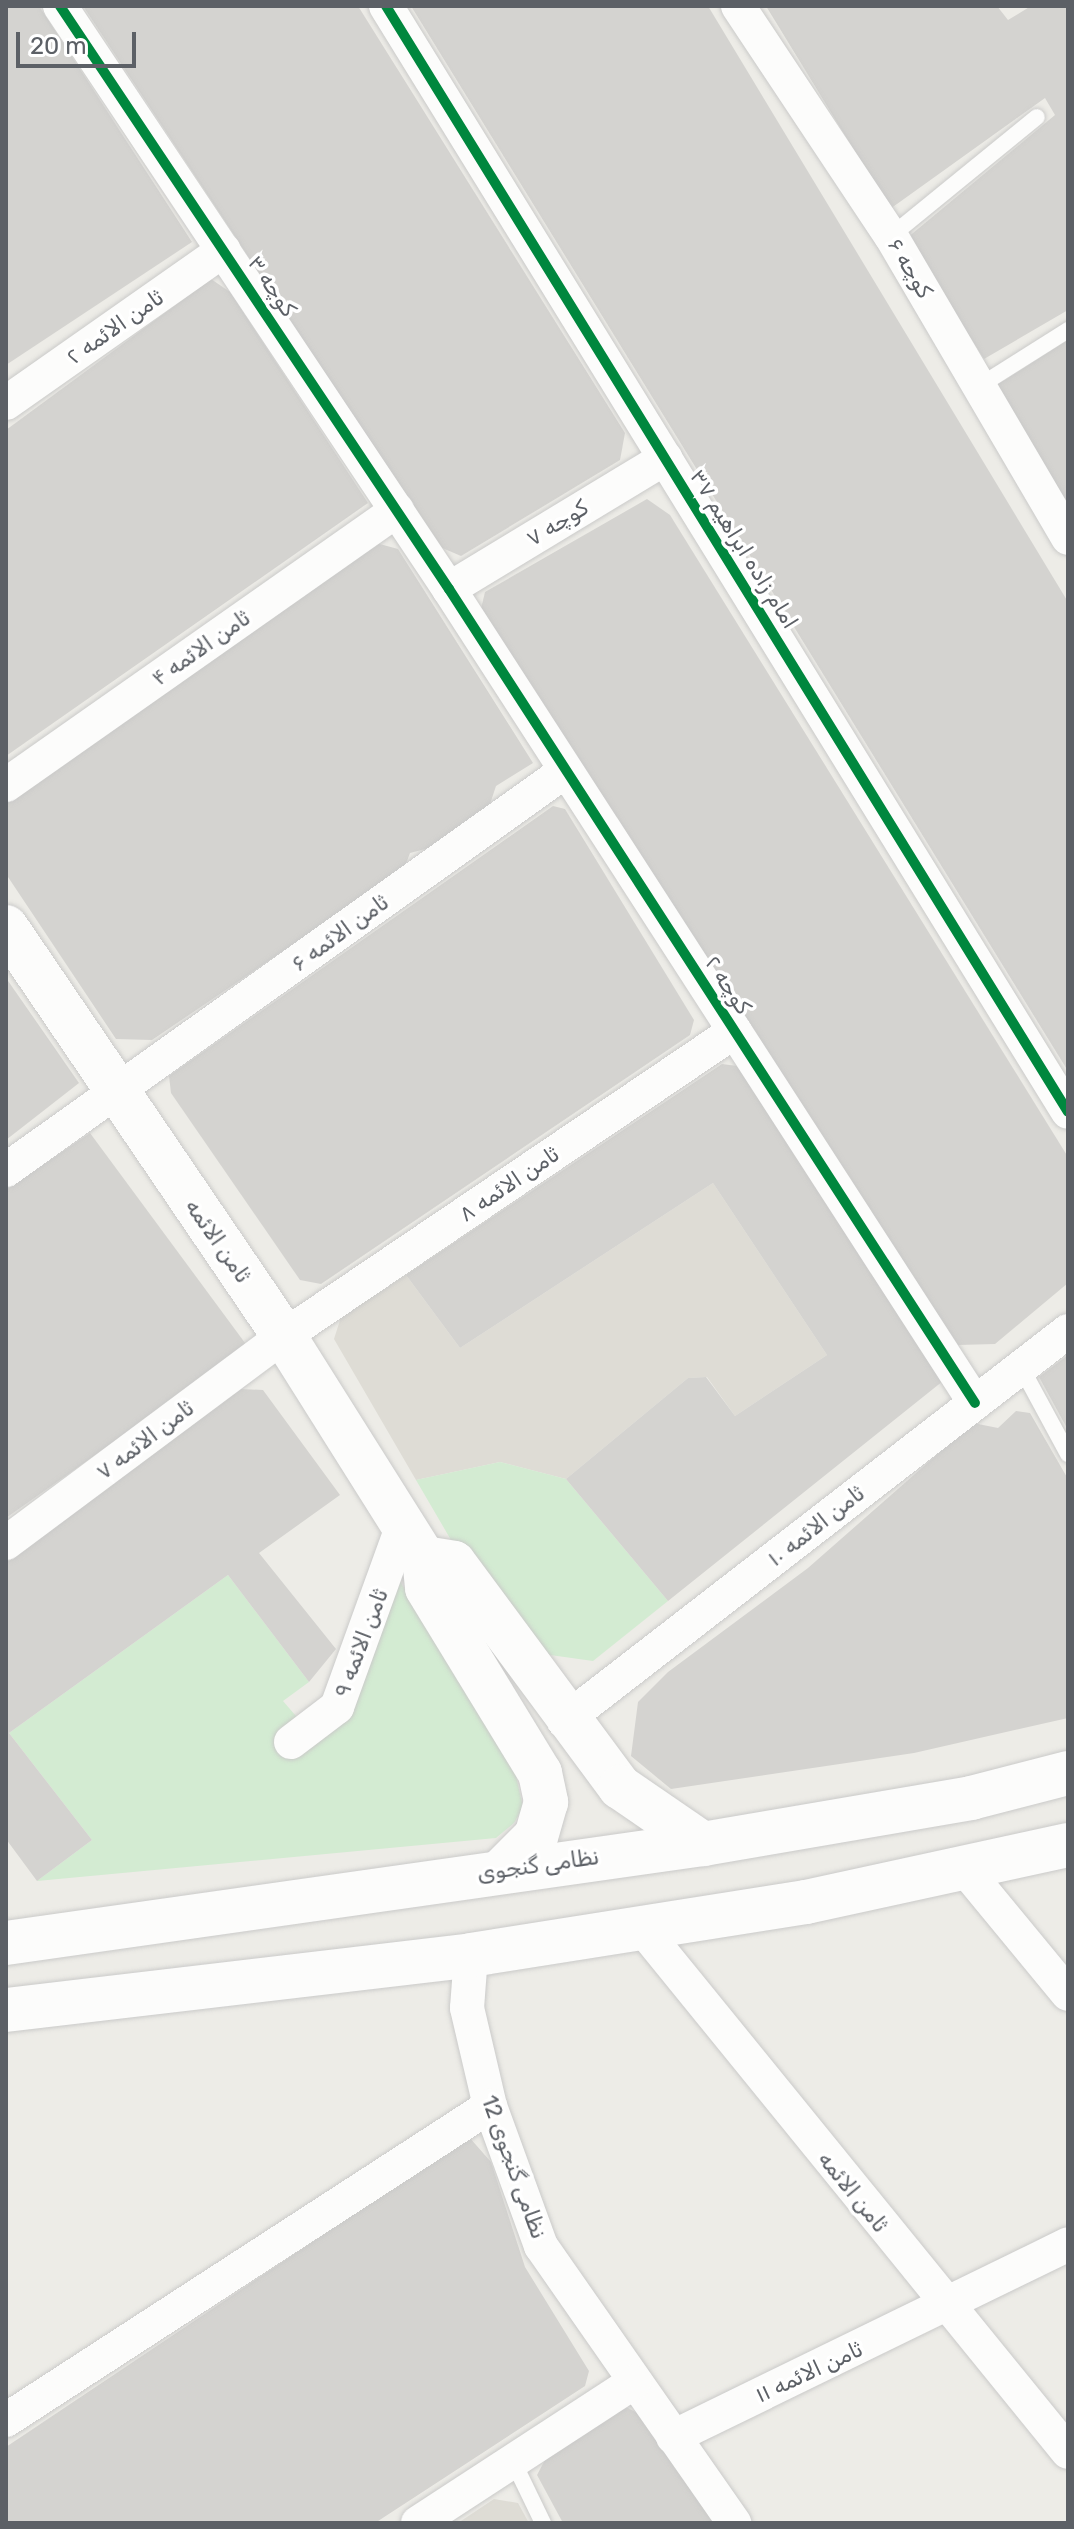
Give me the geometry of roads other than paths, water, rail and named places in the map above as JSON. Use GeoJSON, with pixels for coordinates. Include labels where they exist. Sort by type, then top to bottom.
{"type":"FeatureCollection","features":[{"type":"Feature","properties":{"kind":"street","name":"کوچه ۳"},"geometry":{"type":"LineString","coordinates":[[60,6],[449,589]]}},
{"type":"Feature","properties":{"kind":"street","name":"امام زاده ابراهیم ۳۷"},"geometry":{"type":"LineString","coordinates":[[386,6],[1068,1112]]}},
{"type":"Feature","properties":{"kind":"street","name":"کوچه ۶"},"geometry":{"type":"LineString","coordinates":[[738,6],[891,236],[1068,538]]}},
{"type":"Feature","properties":{"kind":"street","name":"ثامن الائمه ۲"},"geometry":{"type":"LineString","coordinates":[[6,403],[224,250]]}},
{"type":"Feature","properties":{"kind":"street","name":"کوچه ۷"},"geometry":{"type":"LineString","coordinates":[[449,589],[665,458]]}},
{"type":"Feature","properties":{"kind":"street","name":"ثامن الائمه ۴"},"geometry":{"type":"LineString","coordinates":[[6,785],[397,510]]}},
{"type":"Feature","properties":{"kind":"street","name":"کوچه ۲"},"geometry":{"type":"LineString","coordinates":[[449,589],[564,772],[975,1403]]}},
{"type":"Feature","properties":{"kind":"street","name":"ثامن الائمه ۶"},"geometry":{"type":"LineString","coordinates":[[6,1170],[564,772]]}},
{"type":"Feature","properties":{"kind":"street","name":"ثامن الائمه"},"geometry":{"type":"LineString","coordinates":[[6,927],[115,1095],[284,1336],[414,1541]]}},
{"type":"Feature","properties":{"kind":"street","name":"ثامن الائمه ۸"},"geometry":{"type":"LineString","coordinates":[[284,1336],[735,1031]]}},
{"type":"Feature","properties":{"kind":"street","name":"ثامن الائمه ۱۰"},"geometry":{"type":"LineString","coordinates":[[564,1721],[1068,1331]]}},
{"type":"Feature","properties":{"kind":"street","name":"ثامن الائمه ۷"},"geometry":{"type":"LineString","coordinates":[[6,1543],[284,1336]]}},
{"type":"Feature","properties":{"kind":"street"},"geometry":{"type":"LineString","coordinates":[[414,1541],[454,1563],[564,1721],[620,1787],[703,1844]]}},
{"type":"Feature","properties":{"kind":"street"},"geometry":{"type":"LineString","coordinates":[[414,1541],[427,1588],[540,1773],[546,1802],[536,1836],[502,1870]]}},
{"type":"Feature","properties":{"kind":"street","name":"ثامن الائمه ۹"},"geometry":{"type":"LineString","coordinates":[[291,1742],[337,1707],[414,1541]]}},
{"type":"Feature","properties":{"kind":"street","name":"نظامی گنجوی"},"geometry":{"type":"LineString","coordinates":[[6,1943],[502,1870],[703,1844],[971,1798],[1068,1773]]}},
{"type":"Feature","properties":{"kind":"street"},"geometry":{"type":"LineString","coordinates":[[6,2010],[471,1955],[642,1928],[964,1868],[1068,1845]]}},
{"type":"Feature","properties":{"kind":"street"},"geometry":{"type":"LineString","coordinates":[[964,1868],[1068,1994]]}},
{"type":"Feature","properties":{"kind":"street","name":"ثامن الائمه"},"geometry":{"type":"LineString","coordinates":[[642,1928],[946,2307],[1068,2452]]}},
{"type":"Feature","properties":{"kind":"street","name":"نظامی گنجوی 12"},"geometry":{"type":"LineString","coordinates":[[471,1955],[467,2008],[490,2106],[541,2246],[734,2523]]}},
{"type":"Feature","properties":{"kind":"street"},"geometry":{"type":"LineString","coordinates":[[6,2420],[490,2106]]}},
{"type":"Feature","properties":{"kind":"street","name":"ثامن الائمه ۱۱"},"geometry":{"type":"LineString","coordinates":[[673,2437],[946,2307],[1068,2244]]}},
{"type":"Feature","properties":{"kind":"street"},"geometry":{"type":"LineString","coordinates":[[418,2523],[634,2382]]}},
{"type":"Feature","properties":{"kind":"lane"},"geometry":{"type":"LineString","coordinates":[[891,236],[1037,117]]}},
{"type":"Feature","properties":{"kind":"lane"},"geometry":{"type":"LineString","coordinates":[[981,385],[1068,330]]}},
{"type":"Feature","properties":{"kind":"lane"},"geometry":{"type":"LineString","coordinates":[[1021,1367],[1068,1454]]}},
{"type":"Feature","properties":{"kind":"lane"},"geometry":{"type":"LineString","coordinates":[[513,2461],[543,2523]]}}]}
